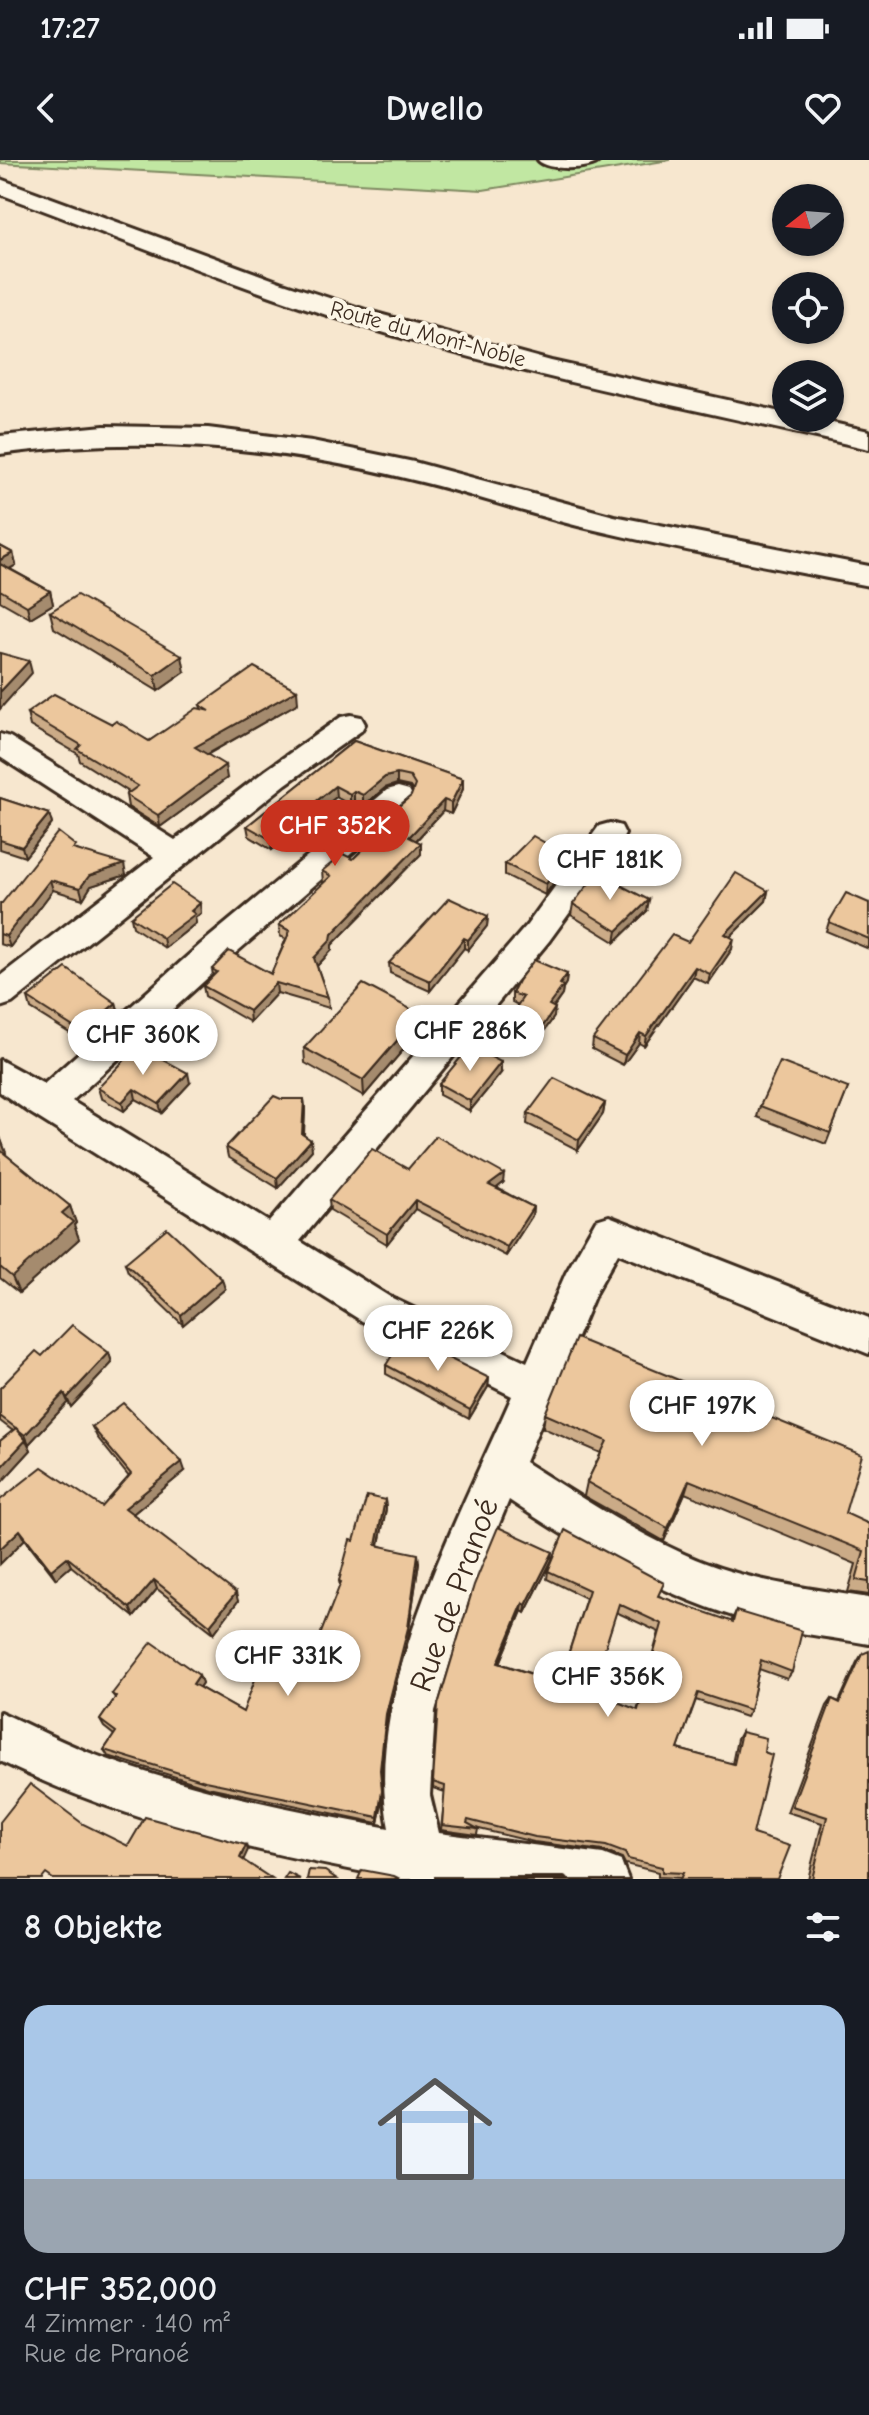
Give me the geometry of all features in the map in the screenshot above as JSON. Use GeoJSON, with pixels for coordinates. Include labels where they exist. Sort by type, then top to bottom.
{"type":"FeatureCollection","features":[{"type":"Feature","properties":{"kind":"street"},"geometry":{"type":"LineString","coordinates":[[549,160],[589,160]]}},
{"type":"Feature","properties":{"kind":"street","name":"Route du Mont-Noble"},"geometry":{"type":"LineString","coordinates":[[0,186],[244,278],[365,319],[547,367],[869,440]]}},
{"type":"Feature","properties":{"kind":"street"},"geometry":{"type":"LineString","coordinates":[[0,445],[58,437],[130,433],[173,434],[286,447],[418,472],[640,531],[869,576]]}},
{"type":"Feature","properties":{"kind":"street"},"geometry":{"type":"LineString","coordinates":[[4,985],[276,777],[351,724]]}},
{"type":"Feature","properties":{"kind":"street"},"geometry":{"type":"LineString","coordinates":[[0,744],[176,856]]}},
{"type":"Feature","properties":{"kind":"street"},"geometry":{"type":"LineString","coordinates":[[45,1104],[213,953],[398,797]]}},
{"type":"Feature","properties":{"kind":"street"},"geometry":{"type":"LineString","coordinates":[[275,1244],[538,933],[610,834]]}},
{"type":"Feature","properties":{"kind":"street"},"geometry":{"type":"LineString","coordinates":[[0,1074],[376,1309],[536,1387]]}},
{"type":"Feature","properties":{"kind":"street","name":"Rue de Pranoé"},"geometry":{"type":"LineString","coordinates":[[420,1858],[406,1795],[412,1711],[446,1598],[580,1285],[609,1232],[869,1336]]}},
{"type":"Feature","properties":{"kind":"street"},"geometry":{"type":"LineString","coordinates":[[501,1470],[583,1524],[678,1575],[772,1605],[869,1621]]}},
{"type":"Feature","properties":{"kind":"street"},"geometry":{"type":"LineString","coordinates":[[0,1736],[38,1756],[101,1782],[245,1826],[420,1858],[449,1857],[529,1871],[603,1879]]}},
{"type":"Feature","properties":{"kind":"green space"},"geometry":{"type":"Polygon","coordinates":[[[0,160],[670,160],[483,190],[0,163],[0,160]]]}},
{"type":"Feature","properties":{"kind":"building"},"geometry":{"type":"Polygon","coordinates":[[[0,546],[13,553],[0,560],[0,546]]]}},
{"type":"Feature","properties":{"kind":"building"},"geometry":{"type":"Polygon","coordinates":[[[0,564],[50,591],[27,606],[0,590],[0,564]]]}},
{"type":"Feature","properties":{"kind":"building"},"geometry":{"type":"Polygon","coordinates":[[[77,595],[182,656],[155,675],[50,612],[77,595]]]}},
{"type":"Feature","properties":{"kind":"building"},"geometry":{"type":"Polygon","coordinates":[[[0,653],[29,661],[0,692],[0,653]]]}},
{"type":"Feature","properties":{"kind":"building"},"geometry":{"type":"Polygon","coordinates":[[[254,667],[297,690],[195,747],[225,765],[158,815],[126,795],[138,786],[77,749],[81,745],[27,713],[54,694],[112,724],[116,721],[149,741],[197,708],[210,711],[200,705],[254,667]]]}},
{"type":"Feature","properties":{"kind":"building"},"geometry":{"type":"Polygon","coordinates":[[[354,741],[463,779],[451,803],[444,800],[409,837],[421,843],[332,934],[331,940],[314,958],[328,998],[276,983],[249,1011],[203,986],[217,972],[212,969],[229,951],[271,974],[290,931],[279,925],[331,876],[322,871],[343,854],[353,859],[399,814],[393,811],[411,796],[415,785],[410,777],[397,774],[385,777],[363,795],[354,791],[350,794],[335,786],[270,839],[247,826],[354,741]]]}},
{"type":"Feature","properties":{"kind":"building"},"geometry":{"type":"Polygon","coordinates":[[[0,798],[49,814],[22,847],[0,840],[0,798]]]}},
{"type":"Feature","properties":{"kind":"building"},"geometry":{"type":"Polygon","coordinates":[[[58,832],[76,846],[73,849],[124,864],[89,876],[80,888],[50,880],[6,936],[0,934],[0,903],[58,832]]]}},
{"type":"Feature","properties":{"kind":"building"},"geometry":{"type":"Polygon","coordinates":[[[533,836],[554,848],[549,853],[563,860],[546,884],[505,864],[533,836]]]}},
{"type":"Feature","properties":{"kind":"building"},"geometry":{"type":"Polygon","coordinates":[[[597,873],[649,900],[617,931],[573,904],[597,873]]]}},
{"type":"Feature","properties":{"kind":"building"},"geometry":{"type":"Polygon","coordinates":[[[736,873],[768,891],[725,934],[734,939],[710,974],[695,967],[646,1036],[640,1033],[625,1055],[593,1039],[672,935],[688,942],[736,873]]]}},
{"type":"Feature","properties":{"kind":"building"},"geometry":{"type":"Polygon","coordinates":[[[172,884],[200,903],[191,911],[195,914],[163,938],[131,917],[172,884]]]}},
{"type":"Feature","properties":{"kind":"building"},"geometry":{"type":"Polygon","coordinates":[[[846,893],[869,903],[869,939],[829,922],[846,893]]]}},
{"type":"Feature","properties":{"kind":"building"},"geometry":{"type":"Polygon","coordinates":[[[449,898],[488,916],[468,940],[464,938],[430,981],[389,963],[449,898]]]}},
{"type":"Feature","properties":{"kind":"building"},"geometry":{"type":"Polygon","coordinates":[[[534,960],[567,974],[560,984],[563,986],[549,1005],[555,1008],[539,1032],[509,1018],[523,997],[512,993],[534,960]]]}},
{"type":"Feature","properties":{"kind":"building"},"geometry":{"type":"Polygon","coordinates":[[[66,968],[116,1003],[81,1032],[28,998],[66,968]]]}},
{"type":"Feature","properties":{"kind":"building"},"geometry":{"type":"Polygon","coordinates":[[[363,984],[420,1014],[363,1080],[304,1048],[363,984]]]}},
{"type":"Feature","properties":{"kind":"building"},"geometry":{"type":"Polygon","coordinates":[[[138,1046],[188,1073],[159,1104],[134,1089],[122,1102],[98,1088],[138,1046]]]}},
{"type":"Feature","properties":{"kind":"building"},"geometry":{"type":"Polygon","coordinates":[[[470,1046],[501,1062],[470,1101],[439,1084],[470,1046]]]}},
{"type":"Feature","properties":{"kind":"building"},"geometry":{"type":"Polygon","coordinates":[[[780,1062],[848,1088],[830,1133],[760,1106],[780,1062]]]}},
{"type":"Feature","properties":{"kind":"building"},"geometry":{"type":"Polygon","coordinates":[[[554,1078],[605,1103],[579,1140],[528,1113],[554,1078]]]}},
{"type":"Feature","properties":{"kind":"building"},"geometry":{"type":"Polygon","coordinates":[[[274,1096],[304,1099],[302,1134],[311,1140],[277,1178],[226,1147],[274,1096]]]}},
{"type":"Feature","properties":{"kind":"building"},"geometry":{"type":"Polygon","coordinates":[[[436,1136],[504,1174],[489,1185],[533,1207],[507,1247],[415,1200],[387,1234],[329,1200],[372,1149],[408,1169],[436,1136]]]}},
{"type":"Feature","properties":{"kind":"building"},"geometry":{"type":"Polygon","coordinates":[[[0,1150],[70,1206],[62,1213],[73,1222],[12,1277],[0,1267],[0,1150]]]}},
{"type":"Feature","properties":{"kind":"building"},"geometry":{"type":"Polygon","coordinates":[[[167,1228],[222,1279],[181,1315],[125,1263],[167,1228]]]}},
{"type":"Feature","properties":{"kind":"building"},"geometry":{"type":"Polygon","coordinates":[[[72,1325],[109,1353],[67,1398],[64,1393],[25,1435],[0,1416],[0,1388],[36,1351],[42,1356],[72,1325]]]}},
{"type":"Feature","properties":{"kind":"building"},"geometry":{"type":"Polygon","coordinates":[[[404,1336],[489,1378],[470,1410],[386,1365],[404,1336]]]}},
{"type":"Feature","properties":{"kind":"building"},"geometry":{"type":"Polygon","coordinates":[[[576,1338],[862,1455],[845,1513],[869,1524],[869,1582],[856,1580],[864,1551],[689,1480],[668,1528],[587,1482],[607,1441],[545,1414],[576,1338]]]}},
{"type":"Feature","properties":{"kind":"building"},"geometry":{"type":"Polygon","coordinates":[[[123,1403],[182,1462],[125,1508],[236,1593],[210,1625],[154,1580],[130,1608],[67,1557],[51,1570],[20,1530],[0,1549],[0,1500],[42,1467],[102,1507],[131,1474],[92,1427],[123,1403]]]}},
{"type":"Feature","properties":{"kind":"building"},"geometry":{"type":"Polygon","coordinates":[[[16,1428],[26,1440],[0,1468],[0,1441],[16,1428]]]}},
{"type":"Feature","properties":{"kind":"building"},"geometry":{"type":"Polygon","coordinates":[[[367,1496],[385,1500],[376,1545],[418,1554],[408,1628],[386,1714],[378,1817],[205,1781],[104,1750],[116,1732],[100,1720],[116,1697],[112,1694],[152,1642],[199,1675],[193,1684],[243,1712],[264,1655],[306,1671],[341,1582],[350,1540],[354,1541],[367,1496]]]}},
{"type":"Feature","properties":{"kind":"building"},"geometry":{"type":"Polygon","coordinates":[[[498,1527],[553,1552],[526,1605],[523,1603],[498,1663],[559,1683],[589,1590],[548,1571],[565,1530],[664,1583],[658,1596],[733,1622],[736,1611],[802,1631],[792,1672],[761,1660],[750,1710],[698,1693],[678,1749],[734,1764],[741,1732],[766,1738],[764,1752],[772,1755],[753,1834],[790,1846],[777,1879],[680,1879],[683,1873],[662,1872],[662,1867],[628,1859],[625,1853],[606,1846],[535,1837],[468,1820],[467,1823],[478,1829],[442,1825],[445,1786],[433,1782],[438,1705],[474,1585],[498,1527]],[[619,1604],[591,1692],[638,1710],[662,1624],[619,1604]]]}},
{"type":"Feature","properties":{"kind":"building"},"geometry":{"type":"Polygon","coordinates":[[[869,1651],[869,1879],[812,1879],[827,1817],[792,1806],[832,1699],[840,1703],[862,1654],[869,1651]]]}},
{"type":"Feature","properties":{"kind":"building"},"geometry":{"type":"Polygon","coordinates":[[[30,1784],[83,1824],[128,1846],[145,1817],[246,1845],[240,1858],[272,1879],[53,1879],[46,1874],[42,1879],[0,1879],[0,1822],[30,1784]]]}},
{"type":"Feature","properties":{"kind":"building"},"geometry":{"type":"Polygon","coordinates":[[[309,1870],[325,1871],[337,1879],[307,1879],[309,1870]]]}},
{"type":"Feature","properties":{"kind":"building"},"geometry":{"type":"Polygon","coordinates":[[[362,1870],[394,1876],[400,1879],[358,1879],[362,1870]]]}},
{"type":"Feature","properties":{"kind":"building"},"geometry":{"type":"Polygon","coordinates":[[[288,1873],[300,1879],[284,1879],[288,1873]]]}},
{"type":"Feature","properties":{"kind":"building"},"geometry":{"type":"Polygon","coordinates":[[[564,1877],[568,1879],[435,1879],[564,1877]]]}}]}
